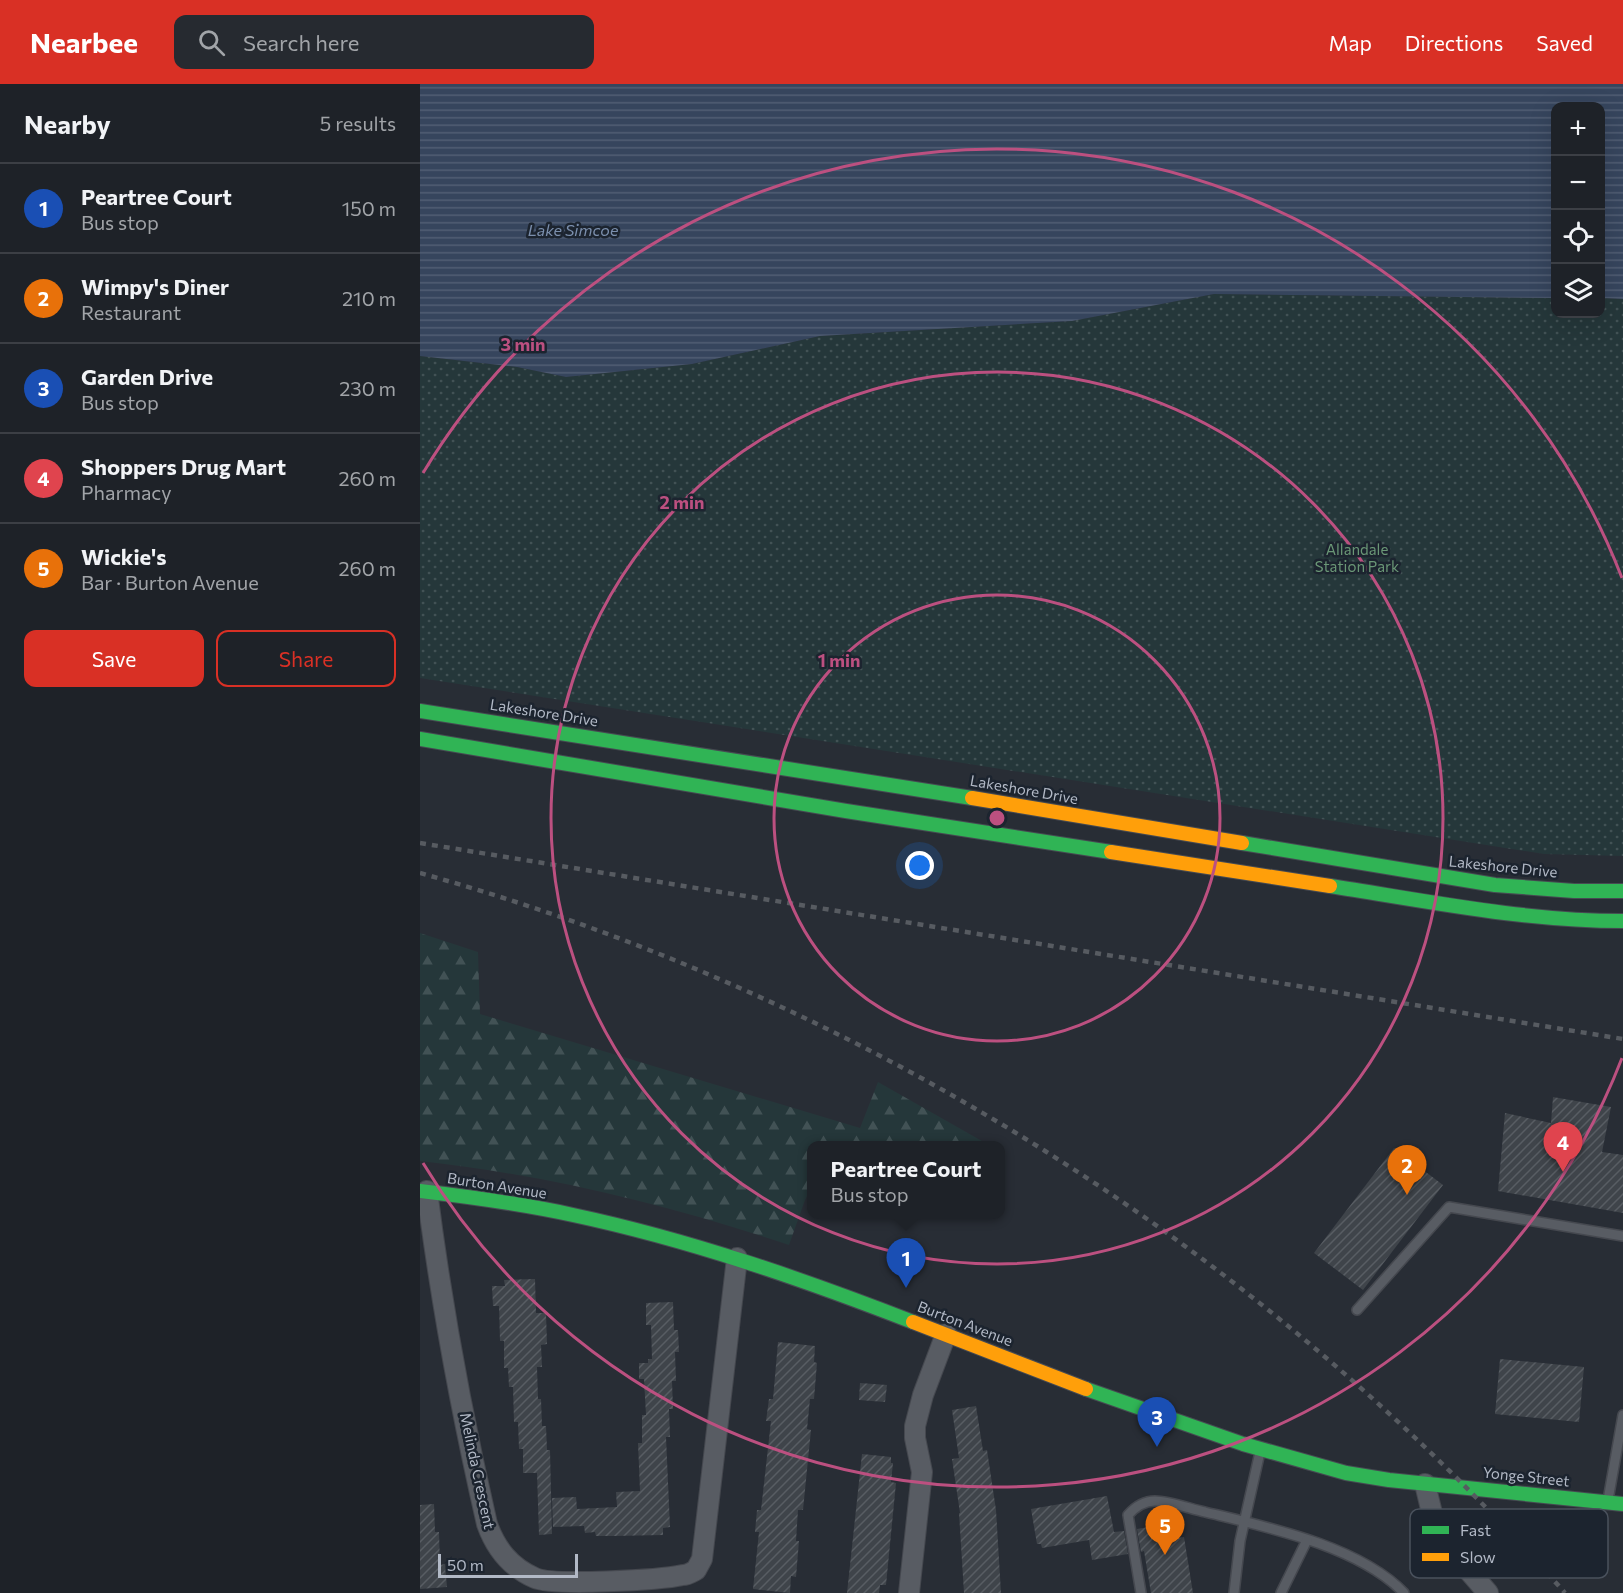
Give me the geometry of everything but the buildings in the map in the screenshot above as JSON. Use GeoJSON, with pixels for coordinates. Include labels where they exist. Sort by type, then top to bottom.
{"type":"FeatureCollection","features":[{"type":"Feature","properties":{"kind":"main road","name":"Lakeshore Drive"},"geometry":{"type":"LineString","coordinates":[[420,711],[853,778],[1495,885],[1574,891],[1623,891]]}},
{"type":"Feature","properties":{"kind":"main road"},"geometry":{"type":"LineString","coordinates":[[420,740],[858,813],[1517,915],[1584,921],[1623,921]]}},
{"type":"Feature","properties":{"kind":"main road","name":"Burton Avenue"},"geometry":{"type":"LineString","coordinates":[[423,1191],[487,1200],[603,1222],[737,1258],[946,1334],[1159,1416],[1298,1462],[1366,1477],[1425,1484]]}},
{"type":"Feature","properties":{"kind":"main road","name":"Yonge Street"},"geometry":{"type":"LineString","coordinates":[[1425,1484],[1623,1504]]}},
{"type":"Feature","properties":{"kind":"street","name":"Melinda Crescent"},"geometry":{"type":"LineString","coordinates":[[423,1191],[487,1524],[494,1544],[507,1560],[537,1579],[559,1582],[630,1580],[685,1575],[696,1570],[702,1559],[737,1258]]}},
{"type":"Feature","properties":{"kind":"street"},"geometry":{"type":"LineString","coordinates":[[909,1593],[922,1472],[915,1438],[915,1426],[923,1395],[946,1334]]}},
{"type":"Feature","properties":{"kind":"street"},"geometry":{"type":"LineString","coordinates":[[1425,1484],[1431,1509]]}},
{"type":"Feature","properties":{"kind":"street"},"geometry":{"type":"LineString","coordinates":[[1475,1578],[1488,1593]]}},
{"type":"Feature","properties":{"kind":"lane"},"geometry":{"type":"LineString","coordinates":[[1358,1310],[1449,1207],[1623,1236]]}},
{"type":"Feature","properties":{"kind":"lane"},"geometry":{"type":"LineString","coordinates":[[1608,1502],[1623,1415]]}},
{"type":"Feature","properties":{"kind":"lane"},"geometry":{"type":"LineString","coordinates":[[1234,1593],[1260,1449]]}},
{"type":"Feature","properties":{"kind":"lane"},"geometry":{"type":"LineString","coordinates":[[1141,1593],[1128,1515],[1136,1506],[1155,1501],[1245,1522],[1327,1546],[1369,1565],[1401,1592]]}},
{"type":"Feature","properties":{"kind":"lane"},"geometry":{"type":"LineString","coordinates":[[1281,1593],[1307,1540]]}},
{"type":"Feature","properties":{"kind":"green space","name":"Allandale Station Park"},"geometry":{"type":"Polygon","coordinates":[[[1214,294],[1551,298],[1551,318],[1605,318],[1605,298],[1623,299],[1623,856],[1544,854],[420,678],[420,356],[517,367],[566,377],[692,364],[820,336],[1072,321],[1214,294]]]}},
{"type":"Feature","properties":{"kind":"green space"},"geometry":{"type":"Polygon","coordinates":[[[420,933],[478,952],[480,1014],[860,1128],[878,1082],[982,1141],[807,1141],[807,1196],[789,1245],[699,1217],[607,1193],[514,1174],[420,1161],[420,933]]]}},
{"type":"Feature","properties":{"kind":"water","name":"Lake Simcoe"},"geometry":{"type":"Polygon","coordinates":[[[420,84],[1623,84],[1623,299],[1605,298],[1605,102],[1551,102],[1551,298],[1214,294],[1072,321],[820,336],[692,364],[566,377],[517,367],[420,356],[420,84]]]}},
{"type":"Feature","properties":{"kind":"railway"},"geometry":{"type":"LineString","coordinates":[[420,843],[1623,1039]]}},
{"type":"Feature","properties":{"kind":"railway"},"geometry":{"type":"LineString","coordinates":[[420,873],[583,925],[742,989],[896,1064],[1044,1150],[1186,1247],[1321,1353],[1447,1469],[1485,1509]]}},
{"type":"Feature","properties":{"kind":"railway"},"geometry":{"type":"LineString","coordinates":[[1551,1578],[1565,1593]]}},
{"type":"Feature","properties":{"kind":"traffic: fast"},"geometry":{"type":"LineString","coordinates":[[420,711],[972,798]]}},
{"type":"Feature","properties":{"kind":"traffic: fast"},"geometry":{"type":"LineString","coordinates":[[420,739],[846,811],[1111,852]]}},
{"type":"Feature","properties":{"kind":"traffic: fast"},"geometry":{"type":"LineString","coordinates":[[1242,843],[1495,885],[1574,891],[1623,891]]}},
{"type":"Feature","properties":{"kind":"traffic: fast"},"geometry":{"type":"LineString","coordinates":[[1330,886],[1512,914],[1623,921]]}},
{"type":"Feature","properties":{"kind":"traffic: fast"},"geometry":{"type":"LineString","coordinates":[[420,1191],[535,1207],[660,1236],[787,1276],[913,1322]]}},
{"type":"Feature","properties":{"kind":"traffic: fast"},"geometry":{"type":"LineString","coordinates":[[1086,1389],[1243,1444],[1346,1473],[1389,1480],[1623,1504]]}},
{"type":"Feature","properties":{"kind":"traffic: slow"},"geometry":{"type":"LineString","coordinates":[[972,798],[1242,843]]}},
{"type":"Feature","properties":{"kind":"traffic: slow"},"geometry":{"type":"LineString","coordinates":[[1111,852],[1330,886]]}},
{"type":"Feature","properties":{"kind":"traffic: slow"},"geometry":{"type":"LineString","coordinates":[[913,1322],[1086,1389]]}},
{"type":"Feature","properties":{"kind":"place","name":"Shoppers Drug Mart"},"geometry":{"type":"Point","coordinates":[1563,1172]}},
{"type":"Feature","properties":{"kind":"place","name":"Wimpy's Diner"},"geometry":{"type":"Point","coordinates":[1407,1195]}},
{"type":"Feature","properties":{"kind":"place","name":"Peartree Court"},"geometry":{"type":"Point","coordinates":[906,1288]}},
{"type":"Feature","properties":{"kind":"place","name":"Garden Drive"},"geometry":{"type":"Point","coordinates":[1157,1447]}},
{"type":"Feature","properties":{"kind":"place","name":"Wickie's"},"geometry":{"type":"Point","coordinates":[1165,1555]}}]}
